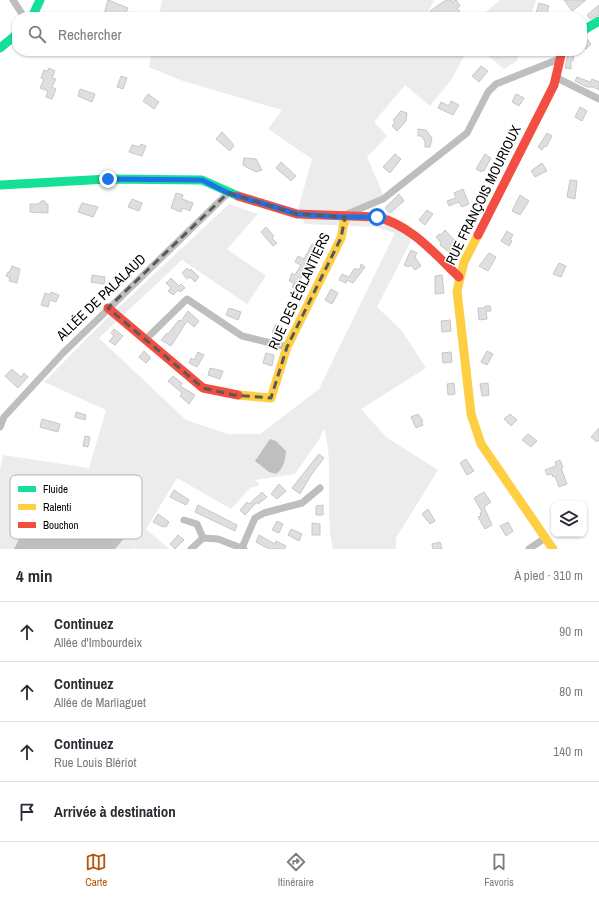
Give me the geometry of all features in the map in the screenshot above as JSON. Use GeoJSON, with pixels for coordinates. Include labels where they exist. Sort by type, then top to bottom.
{"type":"FeatureCollection","features":[{"type":"Feature","properties":{"kind":"street"},"geometry":{"type":"LineString","coordinates":[[13,0],[21,12]]}},
{"type":"Feature","properties":{"kind":"street"},"geometry":{"type":"LineString","coordinates":[[34,12],[40,0]]}},
{"type":"Feature","properties":{"kind":"street"},"geometry":{"type":"LineString","coordinates":[[587,28],[599,21]]}},
{"type":"Feature","properties":{"kind":"street"},"geometry":{"type":"LineString","coordinates":[[0,48],[12,38]]}},
{"type":"Feature","properties":{"kind":"street"},"geometry":{"type":"LineString","coordinates":[[342,217],[383,199],[467,133],[488,92],[496,84],[558,56]]}},
{"type":"Feature","properties":{"kind":"street","name":"RUE FRANÇOIS MOURIOUX"},"geometry":{"type":"LineString","coordinates":[[552,549],[481,444],[474,429],[457,291],[459,277],[464,262],[557,78],[560,56]]}},
{"type":"Feature","properties":{"kind":"street"},"geometry":{"type":"LineString","coordinates":[[557,78],[599,98]]}},
{"type":"Feature","properties":{"kind":"street"},"geometry":{"type":"LineString","coordinates":[[0,185],[108,179],[202,180],[228,193],[297,214],[342,217],[377,217],[390,220],[414,235],[459,277]]}},
{"type":"Feature","properties":{"kind":"street","name":"ALLÉE DE PALALAUD"},"geometry":{"type":"LineString","coordinates":[[0,427],[4,417],[62,353],[228,193]]}},
{"type":"Feature","properties":{"kind":"street","name":"RUE DES ÉGLANTIERS"},"geometry":{"type":"LineString","coordinates":[[108,308],[204,388],[233,395],[271,398],[287,347],[341,238],[342,217]]}},
{"type":"Feature","properties":{"kind":"street"},"geometry":{"type":"LineString","coordinates":[[146,339],[187,299],[242,336],[287,347]]}},
{"type":"Feature","properties":{"kind":"street"},"geometry":{"type":"LineString","coordinates":[[192,549],[203,538],[218,539],[243,549],[255,518],[264,512],[302,503],[320,488]]}},
{"type":"Feature","properties":{"kind":"street"},"geometry":{"type":"LineString","coordinates":[[184,520],[197,524],[203,538]]}},
{"type":"Feature","properties":{"kind":"street"},"geometry":{"type":"LineString","coordinates":[[529,549],[545,538]]}},
{"type":"Feature","properties":{"kind":"highlighted area"},"geometry":{"type":"Polygon","coordinates":[[[228,193],[297,214],[345,217],[341,238],[287,347],[271,398],[233,395],[203,388],[108,308],[228,193]]]}},
{"type":"Feature","properties":{"kind":"shaded area"},"geometry":{"type":"Polygon","coordinates":[[[162,0],[434,0],[428,12],[160,12],[162,0]]]}},
{"type":"Feature","properties":{"kind":"shaded area"},"geometry":{"type":"Polygon","coordinates":[[[500,0],[536,0],[532,12],[486,12],[500,0]]]}},
{"type":"Feature","properties":{"kind":"shaded area"},"geometry":{"type":"Polygon","coordinates":[[[151,56],[464,56],[451,80],[430,106],[405,85],[374,122],[387,136],[367,157],[383,194],[361,212],[395,227],[406,235],[411,241],[377,307],[402,331],[426,368],[361,409],[386,437],[438,470],[396,538],[396,549],[333,549],[329,519],[329,458],[324,428],[320,438],[295,474],[255,480],[260,485],[250,488],[231,509],[177,478],[146,529],[169,549],[133,549],[136,543],[132,549],[0,549],[0,470],[3,455],[89,468],[106,410],[44,382],[104,321],[229,204],[258,214],[227,249],[266,276],[247,304],[182,260],[99,338],[186,420],[228,434],[260,434],[319,389],[395,233],[376,227],[305,224],[298,209],[312,159],[268,129],[282,110],[183,81],[149,67],[151,56]]]}},
{"type":"Feature","properties":{"kind":"shaded area"},"geometry":{"type":"Polygon","coordinates":[[[488,56],[518,56],[517,61],[504,69],[488,56]]]}},
{"type":"Feature","properties":{"kind":"shaded area"},"geometry":{"type":"Polygon","coordinates":[[[270,439],[276,441],[286,451],[285,461],[279,472],[276,474],[269,472],[255,461],[270,439]]]}},
{"type":"Feature","properties":{"kind":"shaded area"},"geometry":{"type":"Polygon","coordinates":[[[19,539],[123,539],[115,549],[14,549],[19,539]]]}},
{"type":"Feature","properties":{"kind":"building"},"geometry":{"type":"Polygon","coordinates":[[[108,0],[128,8],[126,12],[105,12],[108,0]]]}},
{"type":"Feature","properties":{"kind":"building"},"geometry":{"type":"Polygon","coordinates":[[[446,0],[451,0],[452,2],[456,0],[460,6],[457,8],[460,12],[430,11],[446,0]]]}},
{"type":"Feature","properties":{"kind":"building"},"geometry":{"type":"Polygon","coordinates":[[[564,0],[586,0],[572,11],[564,0]]]}},
{"type":"Feature","properties":{"kind":"building"},"geometry":{"type":"Polygon","coordinates":[[[539,3],[549,6],[547,12],[536,12],[539,3]]]}},
{"type":"Feature","properties":{"kind":"building"},"geometry":{"type":"Polygon","coordinates":[[[599,5],[599,15],[590,19],[587,15],[599,5]]]}},
{"type":"Feature","properties":{"kind":"building"},"geometry":{"type":"Polygon","coordinates":[[[587,39],[591,44],[587,48],[587,39]]]}},
{"type":"Feature","properties":{"kind":"building"},"geometry":{"type":"Polygon","coordinates":[[[568,56],[574,56],[573,61],[571,60],[571,69],[565,68],[568,56]]]}},
{"type":"Feature","properties":{"kind":"building"},"geometry":{"type":"Polygon","coordinates":[[[481,66],[488,71],[479,82],[472,76],[481,66]]]}},
{"type":"Feature","properties":{"kind":"building"},"geometry":{"type":"Polygon","coordinates":[[[49,68],[55,71],[52,78],[56,79],[52,87],[56,89],[52,99],[46,97],[48,91],[40,88],[44,79],[41,78],[44,70],[48,71],[49,68]]]}},
{"type":"Feature","properties":{"kind":"building"},"geometry":{"type":"Polygon","coordinates":[[[121,76],[127,78],[123,89],[117,87],[121,76]]]}},
{"type":"Feature","properties":{"kind":"building"},"geometry":{"type":"Polygon","coordinates":[[[577,77],[590,82],[592,79],[599,82],[599,90],[593,87],[587,87],[575,81],[577,77]]]}},
{"type":"Feature","properties":{"kind":"building"},"geometry":{"type":"Polygon","coordinates":[[[80,89],[95,94],[92,102],[78,96],[80,89]]]}},
{"type":"Feature","properties":{"kind":"building"},"geometry":{"type":"Polygon","coordinates":[[[148,94],[159,102],[154,109],[143,101],[148,94]]]}},
{"type":"Feature","properties":{"kind":"building"},"geometry":{"type":"Polygon","coordinates":[[[516,94],[524,98],[519,106],[512,102],[516,94]]]}},
{"type":"Feature","properties":{"kind":"building"},"geometry":{"type":"Polygon","coordinates":[[[451,101],[459,105],[453,115],[438,108],[441,102],[449,106],[451,101]]]}},
{"type":"Feature","properties":{"kind":"building"},"geometry":{"type":"Polygon","coordinates":[[[580,107],[587,111],[582,121],[575,117],[580,107]]]}},
{"type":"Feature","properties":{"kind":"building"},"geometry":{"type":"Polygon","coordinates":[[[401,111],[407,113],[406,121],[397,131],[392,126],[395,122],[393,120],[401,111]]]}},
{"type":"Feature","properties":{"kind":"building"},"geometry":{"type":"Polygon","coordinates":[[[418,129],[426,130],[432,138],[430,147],[425,147],[425,141],[421,136],[418,136],[418,129]]]}},
{"type":"Feature","properties":{"kind":"building"},"geometry":{"type":"Polygon","coordinates":[[[222,132],[234,145],[230,151],[216,139],[222,132]]]}},
{"type":"Feature","properties":{"kind":"building"},"geometry":{"type":"Polygon","coordinates":[[[547,133],[552,136],[546,147],[544,146],[542,150],[538,147],[547,133]]]}},
{"type":"Feature","properties":{"kind":"building"},"geometry":{"type":"Polygon","coordinates":[[[141,144],[146,146],[142,156],[129,152],[132,145],[140,147],[141,144]]]}},
{"type":"Feature","properties":{"kind":"building"},"geometry":{"type":"Polygon","coordinates":[[[395,154],[401,159],[390,173],[383,167],[395,154]]]}},
{"type":"Feature","properties":{"kind":"building"},"geometry":{"type":"Polygon","coordinates":[[[485,154],[491,158],[484,171],[482,170],[481,172],[476,169],[485,154]]]}},
{"type":"Feature","properties":{"kind":"building"},"geometry":{"type":"Polygon","coordinates":[[[244,158],[256,159],[262,170],[256,172],[243,165],[244,158]]]}},
{"type":"Feature","properties":{"kind":"building"},"geometry":{"type":"Polygon","coordinates":[[[281,162],[296,176],[291,181],[276,168],[281,162]]]}},
{"type":"Feature","properties":{"kind":"building"},"geometry":{"type":"Polygon","coordinates":[[[542,163],[547,171],[535,177],[531,171],[542,163]]]}},
{"type":"Feature","properties":{"kind":"building"},"geometry":{"type":"Polygon","coordinates":[[[570,180],[577,181],[575,199],[567,197],[570,180]]]}},
{"type":"Feature","properties":{"kind":"building"},"geometry":{"type":"Polygon","coordinates":[[[463,189],[469,204],[462,207],[459,202],[449,206],[447,201],[456,198],[454,193],[463,189]]]}},
{"type":"Feature","properties":{"kind":"building"},"geometry":{"type":"Polygon","coordinates":[[[176,193],[183,195],[182,199],[193,203],[190,211],[183,208],[181,212],[171,208],[176,193]]]}},
{"type":"Feature","properties":{"kind":"building"},"geometry":{"type":"Polygon","coordinates":[[[399,194],[404,201],[390,213],[385,208],[399,194]]]}},
{"type":"Feature","properties":{"kind":"building"},"geometry":{"type":"Polygon","coordinates":[[[520,195],[529,201],[520,215],[512,211],[520,195]]]}},
{"type":"Feature","properties":{"kind":"building"},"geometry":{"type":"Polygon","coordinates":[[[132,199],[142,203],[139,211],[128,207],[132,199]]]}},
{"type":"Feature","properties":{"kind":"building"},"geometry":{"type":"Polygon","coordinates":[[[41,201],[45,201],[45,204],[48,204],[48,213],[30,212],[30,204],[39,204],[41,201]]]}},
{"type":"Feature","properties":{"kind":"building"},"geometry":{"type":"Polygon","coordinates":[[[82,203],[98,207],[93,217],[78,212],[82,203]]]}},
{"type":"Feature","properties":{"kind":"building"},"geometry":{"type":"Polygon","coordinates":[[[427,210],[433,214],[425,225],[419,220],[427,210]]]}},
{"type":"Feature","properties":{"kind":"building"},"geometry":{"type":"Polygon","coordinates":[[[266,227],[274,236],[272,238],[277,243],[273,246],[261,232],[266,227]]]}},
{"type":"Feature","properties":{"kind":"building"},"geometry":{"type":"Polygon","coordinates":[[[445,230],[460,246],[457,249],[459,251],[455,257],[440,245],[441,243],[436,237],[439,234],[441,235],[445,230]]]}},
{"type":"Feature","properties":{"kind":"building"},"geometry":{"type":"Polygon","coordinates":[[[507,231],[513,235],[509,246],[501,241],[507,231]]]}},
{"type":"Feature","properties":{"kind":"building"},"geometry":{"type":"Polygon","coordinates":[[[322,232],[329,236],[325,244],[321,242],[322,239],[319,237],[322,232]]]}},
{"type":"Feature","properties":{"kind":"building"},"geometry":{"type":"Polygon","coordinates":[[[312,244],[320,248],[307,270],[309,271],[307,275],[304,273],[298,283],[304,286],[301,292],[292,287],[294,283],[289,281],[292,273],[295,275],[301,265],[295,262],[298,256],[304,259],[312,244]]]}},
{"type":"Feature","properties":{"kind":"building"},"geometry":{"type":"Polygon","coordinates":[[[411,250],[417,253],[415,257],[421,266],[415,270],[411,265],[409,267],[404,265],[411,250]]]}},
{"type":"Feature","properties":{"kind":"building"},"geometry":{"type":"Polygon","coordinates":[[[489,253],[496,257],[488,271],[479,266],[489,253]]]}},
{"type":"Feature","properties":{"kind":"building"},"geometry":{"type":"Polygon","coordinates":[[[559,263],[566,266],[561,277],[553,274],[559,263]]]}},
{"type":"Feature","properties":{"kind":"building"},"geometry":{"type":"Polygon","coordinates":[[[361,264],[365,267],[353,283],[347,280],[346,283],[339,280],[342,274],[349,277],[354,269],[360,269],[361,264]]]}},
{"type":"Feature","properties":{"kind":"building"},"geometry":{"type":"Polygon","coordinates":[[[12,266],[20,269],[17,283],[9,281],[10,278],[6,276],[8,272],[10,272],[12,266]]]}},
{"type":"Feature","properties":{"kind":"building"},"geometry":{"type":"Polygon","coordinates":[[[187,268],[190,271],[191,269],[199,277],[195,282],[190,277],[187,279],[182,273],[187,268]]]}},
{"type":"Feature","properties":{"kind":"building"},"geometry":{"type":"Polygon","coordinates":[[[92,275],[105,277],[104,284],[91,282],[92,275]]]}},
{"type":"Feature","properties":{"kind":"building"},"geometry":{"type":"Polygon","coordinates":[[[442,275],[444,293],[435,294],[435,276],[442,275]]]}},
{"type":"Feature","properties":{"kind":"building"},"geometry":{"type":"Polygon","coordinates":[[[171,278],[179,286],[181,284],[185,288],[180,292],[178,290],[173,295],[168,291],[171,288],[166,283],[171,278]]]}},
{"type":"Feature","properties":{"kind":"building"},"geometry":{"type":"Polygon","coordinates":[[[331,289],[338,293],[332,304],[325,300],[331,289]]]}},
{"type":"Feature","properties":{"kind":"building"},"geometry":{"type":"Polygon","coordinates":[[[51,292],[59,295],[56,302],[50,300],[48,307],[41,305],[45,293],[50,295],[51,292]]]}},
{"type":"Feature","properties":{"kind":"building"},"geometry":{"type":"Polygon","coordinates":[[[485,306],[490,306],[491,311],[486,311],[487,319],[479,320],[478,308],[485,308],[485,306]]]}},
{"type":"Feature","properties":{"kind":"building"},"geometry":{"type":"Polygon","coordinates":[[[229,308],[241,312],[238,320],[226,315],[229,308]]]}},
{"type":"Feature","properties":{"kind":"building"},"geometry":{"type":"Polygon","coordinates":[[[188,311],[199,321],[194,327],[187,321],[171,346],[161,340],[179,320],[181,321],[188,311]]]}},
{"type":"Feature","properties":{"kind":"building"},"geometry":{"type":"Polygon","coordinates":[[[450,320],[451,331],[442,332],[441,321],[450,320]]]}},
{"type":"Feature","properties":{"kind":"building"},"geometry":{"type":"Polygon","coordinates":[[[276,324],[283,327],[279,336],[272,333],[276,324]]]}},
{"type":"Feature","properties":{"kind":"building"},"geometry":{"type":"Polygon","coordinates":[[[114,329],[123,336],[115,345],[109,341],[114,336],[111,333],[114,329]]]}},
{"type":"Feature","properties":{"kind":"building"},"geometry":{"type":"Polygon","coordinates":[[[144,351],[151,358],[146,363],[139,357],[144,351]]]}},
{"type":"Feature","properties":{"kind":"building"},"geometry":{"type":"Polygon","coordinates":[[[487,351],[493,354],[487,365],[481,362],[487,351]]]}},
{"type":"Feature","properties":{"kind":"building"},"geometry":{"type":"Polygon","coordinates":[[[198,352],[204,355],[197,367],[189,363],[191,358],[194,360],[198,352]]]}},
{"type":"Feature","properties":{"kind":"building"},"geometry":{"type":"Polygon","coordinates":[[[451,352],[452,362],[443,363],[442,353],[451,352]]]}},
{"type":"Feature","properties":{"kind":"building"},"geometry":{"type":"Polygon","coordinates":[[[266,353],[274,355],[272,366],[263,363],[266,353]]]}},
{"type":"Feature","properties":{"kind":"building"},"geometry":{"type":"Polygon","coordinates":[[[210,368],[223,371],[220,379],[208,375],[210,368]]]}},
{"type":"Feature","properties":{"kind":"building"},"geometry":{"type":"Polygon","coordinates":[[[12,369],[21,377],[24,373],[28,377],[18,388],[5,376],[12,369]]]}},
{"type":"Feature","properties":{"kind":"building"},"geometry":{"type":"Polygon","coordinates":[[[173,376],[182,383],[180,386],[195,395],[189,404],[180,396],[182,393],[168,381],[173,376]]]}},
{"type":"Feature","properties":{"kind":"building"},"geometry":{"type":"Polygon","coordinates":[[[454,383],[455,394],[448,395],[447,384],[454,383]]]}},
{"type":"Feature","properties":{"kind":"building"},"geometry":{"type":"Polygon","coordinates":[[[488,383],[489,395],[482,396],[480,384],[488,383]]]}},
{"type":"Feature","properties":{"kind":"building"},"geometry":{"type":"Polygon","coordinates":[[[76,412],[86,415],[85,420],[75,417],[76,412]]]}},
{"type":"Feature","properties":{"kind":"building"},"geometry":{"type":"Polygon","coordinates":[[[418,414],[423,421],[421,421],[423,425],[416,428],[411,417],[418,414]]]}},
{"type":"Feature","properties":{"kind":"building"},"geometry":{"type":"Polygon","coordinates":[[[510,414],[517,420],[511,426],[504,419],[510,414]]]}},
{"type":"Feature","properties":{"kind":"building"},"geometry":{"type":"Polygon","coordinates":[[[42,419],[60,424],[58,432],[40,427],[42,419]]]}},
{"type":"Feature","properties":{"kind":"building"},"geometry":{"type":"Polygon","coordinates":[[[599,428],[599,440],[597,442],[591,437],[599,428]]]}},
{"type":"Feature","properties":{"kind":"building"},"geometry":{"type":"Polygon","coordinates":[[[528,434],[537,441],[531,447],[522,440],[528,434]]]}},
{"type":"Feature","properties":{"kind":"building"},"geometry":{"type":"Polygon","coordinates":[[[85,436],[90,437],[88,447],[83,446],[85,436]]]}},
{"type":"Feature","properties":{"kind":"building"},"geometry":{"type":"Polygon","coordinates":[[[319,454],[324,458],[311,475],[300,494],[292,488],[319,454]]]}},
{"type":"Feature","properties":{"kind":"building"},"geometry":{"type":"Polygon","coordinates":[[[466,459],[474,471],[467,475],[460,463],[466,459]]]}},
{"type":"Feature","properties":{"kind":"building"},"geometry":{"type":"Polygon","coordinates":[[[560,460],[563,467],[561,468],[567,484],[559,487],[555,476],[553,477],[552,474],[547,475],[545,470],[556,466],[555,462],[560,460]]]}},
{"type":"Feature","properties":{"kind":"building"},"geometry":{"type":"Polygon","coordinates":[[[279,484],[286,491],[277,499],[271,494],[279,484]]]}},
{"type":"Feature","properties":{"kind":"building"},"geometry":{"type":"Polygon","coordinates":[[[174,490],[189,500],[186,505],[170,497],[174,490]]]}},
{"type":"Feature","properties":{"kind":"building"},"geometry":{"type":"Polygon","coordinates":[[[262,492],[267,497],[258,504],[257,502],[245,515],[240,510],[247,502],[249,504],[262,492]]]}},
{"type":"Feature","properties":{"kind":"building"},"geometry":{"type":"Polygon","coordinates":[[[484,492],[491,502],[484,507],[492,525],[485,529],[478,517],[481,516],[480,513],[482,512],[474,498],[484,492]]]}},
{"type":"Feature","properties":{"kind":"building"},"geometry":{"type":"Polygon","coordinates":[[[198,505],[237,525],[235,531],[195,512],[198,505]]]}},
{"type":"Feature","properties":{"kind":"building"},"geometry":{"type":"Polygon","coordinates":[[[323,505],[323,515],[316,515],[316,506],[323,505]]]}},
{"type":"Feature","properties":{"kind":"building"},"geometry":{"type":"Polygon","coordinates":[[[428,509],[435,521],[430,524],[422,514],[428,509]]]}},
{"type":"Feature","properties":{"kind":"building"},"geometry":{"type":"Polygon","coordinates":[[[158,514],[169,522],[166,527],[153,522],[158,514]]]}},
{"type":"Feature","properties":{"kind":"building"},"geometry":{"type":"Polygon","coordinates":[[[277,521],[283,524],[279,533],[272,530],[277,521]]]}},
{"type":"Feature","properties":{"kind":"building"},"geometry":{"type":"Polygon","coordinates":[[[508,522],[513,531],[506,536],[500,526],[508,522]]]}},
{"type":"Feature","properties":{"kind":"building"},"geometry":{"type":"Polygon","coordinates":[[[312,523],[320,524],[320,535],[312,535],[312,523]]]}},
{"type":"Feature","properties":{"kind":"building"},"geometry":{"type":"Polygon","coordinates":[[[291,529],[302,534],[299,541],[288,535],[291,529]]]}},
{"type":"Feature","properties":{"kind":"building"},"geometry":{"type":"Polygon","coordinates":[[[178,535],[184,540],[175,549],[170,544],[178,535]]]}},
{"type":"Feature","properties":{"kind":"building"},"geometry":{"type":"Polygon","coordinates":[[[259,535],[275,544],[276,541],[286,546],[284,549],[269,549],[256,542],[259,535]]]}},
{"type":"Feature","properties":{"kind":"building"},"geometry":{"type":"Polygon","coordinates":[[[440,542],[442,549],[433,549],[432,544],[440,542]]]}},
{"type":"Feature","properties":{"kind":"traffic: fast"},"geometry":{"type":"LineString","coordinates":[[34,12],[40,0]]}},
{"type":"Feature","properties":{"kind":"traffic: fast"},"geometry":{"type":"LineString","coordinates":[[587,28],[599,21]]}},
{"type":"Feature","properties":{"kind":"traffic: fast"},"geometry":{"type":"LineString","coordinates":[[0,48],[12,38]]}},
{"type":"Feature","properties":{"kind":"traffic: fast"},"geometry":{"type":"LineString","coordinates":[[0,185],[108,179],[202,180],[238,196]]}},
{"type":"Feature","properties":{"kind":"traffic: slow"},"geometry":{"type":"LineString","coordinates":[[238,395],[271,398],[287,347],[341,238],[345,217]]}},
{"type":"Feature","properties":{"kind":"traffic: slow"},"geometry":{"type":"LineString","coordinates":[[478,235],[464,262],[457,291],[471,414],[481,444],[553,549]]}},
{"type":"Feature","properties":{"kind":"traffic: jam"},"geometry":{"type":"LineString","coordinates":[[478,235],[554,85],[561,56]]}},
{"type":"Feature","properties":{"kind":"traffic: jam"},"geometry":{"type":"LineString","coordinates":[[238,196],[297,214],[377,217],[389,221],[412,233],[459,277]]}},
{"type":"Feature","properties":{"kind":"traffic: jam"},"geometry":{"type":"LineString","coordinates":[[108,308],[203,388],[238,395]]}},
{"type":"Feature","properties":{"kind":"route"},"geometry":{"type":"LineString","coordinates":[[108,179],[202,180],[228,193],[297,214],[340,217],[377,217]]}}]}
